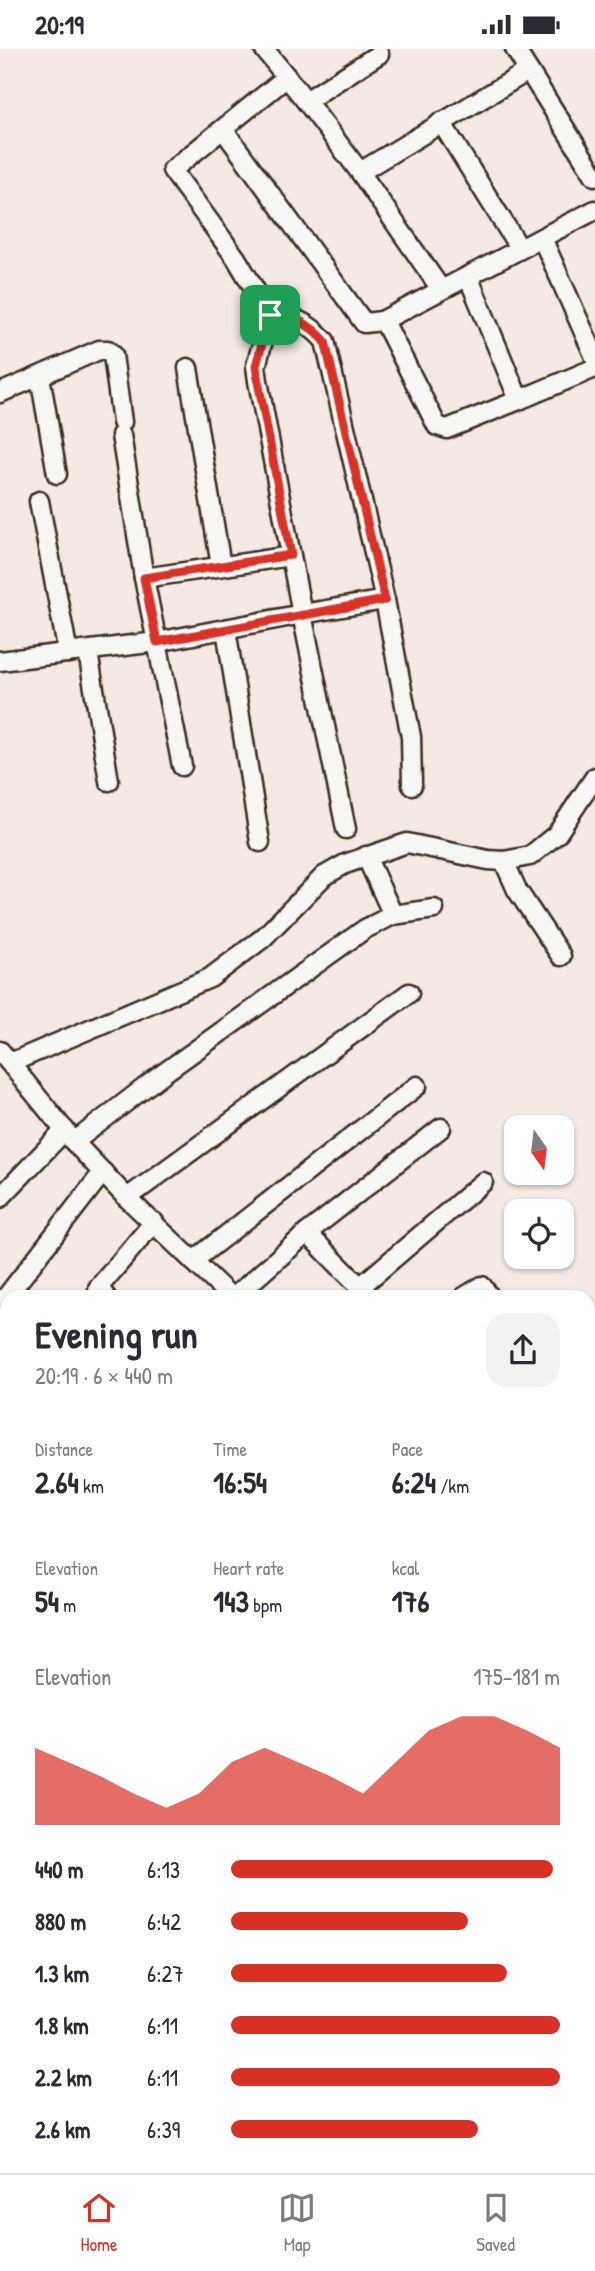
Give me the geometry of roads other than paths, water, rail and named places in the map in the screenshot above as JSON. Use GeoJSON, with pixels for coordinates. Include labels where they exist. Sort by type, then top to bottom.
{"type":"FeatureCollection","features":[{"type":"Feature","properties":{"kind":"street"},"geometry":{"type":"LineString","coordinates":[[264,49],[360,172],[440,288]]}},
{"type":"Feature","properties":{"kind":"street"},"geometry":{"type":"LineString","coordinates":[[514,49],[595,176]]}},
{"type":"Feature","properties":{"kind":"street"},"geometry":{"type":"LineString","coordinates":[[306,101],[381,51]]}},
{"type":"Feature","properties":{"kind":"street"},"geometry":{"type":"LineString","coordinates":[[360,172],[528,71]]}},
{"type":"Feature","properties":{"kind":"street"},"geometry":{"type":"LineString","coordinates":[[287,78],[172,170],[264,306],[303,322],[325,341],[385,600],[411,737],[412,785]]}},
{"type":"Feature","properties":{"kind":"street"},"geometry":{"type":"LineString","coordinates":[[441,122],[520,249]]}},
{"type":"Feature","properties":{"kind":"street"},"geometry":{"type":"LineString","coordinates":[[223,129],[364,323],[382,321],[440,288],[595,210]]}},
{"type":"Feature","properties":{"kind":"street"},"geometry":{"type":"LineString","coordinates":[[542,238],[595,357]]}},
{"type":"Feature","properties":{"kind":"street"},"geometry":{"type":"LineString","coordinates":[[468,276],[519,400]]}},
{"type":"Feature","properties":{"kind":"street"},"geometry":{"type":"LineString","coordinates":[[264,306],[256,366],[258,381],[346,829]]}},
{"type":"Feature","properties":{"kind":"street"},"geometry":{"type":"LineString","coordinates":[[382,321],[437,426],[447,429],[595,368]]}},
{"type":"Feature","properties":{"kind":"street"},"geometry":{"type":"LineString","coordinates":[[0,393],[99,350],[108,350],[113,355],[144,578],[182,766]]}},
{"type":"Feature","properties":{"kind":"street"},"geometry":{"type":"LineString","coordinates":[[188,368],[221,566]]}},
{"type":"Feature","properties":{"kind":"street"},"geometry":{"type":"LineString","coordinates":[[40,376],[57,474]]}},
{"type":"Feature","properties":{"kind":"street"},"geometry":{"type":"LineString","coordinates":[[39,501],[68,653]]}},
{"type":"Feature","properties":{"kind":"street"},"geometry":{"type":"LineString","coordinates":[[144,578],[291,555]]}},
{"type":"Feature","properties":{"kind":"street"},"geometry":{"type":"LineString","coordinates":[[0,661],[157,642],[385,600]]}},
{"type":"Feature","properties":{"kind":"street"},"geometry":{"type":"LineString","coordinates":[[226,629],[260,842]]}},
{"type":"Feature","properties":{"kind":"street"},"geometry":{"type":"LineString","coordinates":[[88,652],[109,781]]}},
{"type":"Feature","properties":{"kind":"street"},"geometry":{"type":"LineString","coordinates":[[224,1290],[103,1173],[5,1057],[210,978],[263,938],[324,876],[366,856],[407,843],[496,861],[530,856],[557,834],[595,777]]}},
{"type":"Feature","properties":{"kind":"street"},"geometry":{"type":"LineString","coordinates":[[366,856],[393,915]]}},
{"type":"Feature","properties":{"kind":"street"},"geometry":{"type":"LineString","coordinates":[[496,861],[561,956]]}},
{"type":"Feature","properties":{"kind":"street"},"geometry":{"type":"LineString","coordinates":[[0,1198],[69,1136],[365,929],[393,915],[434,909]]}},
{"type":"Feature","properties":{"kind":"street"},"geometry":{"type":"LineString","coordinates":[[127,1198],[409,993]]}},
{"type":"Feature","properties":{"kind":"street"},"geometry":{"type":"LineString","coordinates":[[193,1261],[417,1086]]}},
{"type":"Feature","properties":{"kind":"street"},"geometry":{"type":"LineString","coordinates":[[240,1290],[307,1233],[441,1128]]}},
{"type":"Feature","properties":{"kind":"street"},"geometry":{"type":"LineString","coordinates":[[12,1290],[103,1173]]}},
{"type":"Feature","properties":{"kind":"street"},"geometry":{"type":"LineString","coordinates":[[367,1290],[483,1182]]}},
{"type":"Feature","properties":{"kind":"street"},"geometry":{"type":"LineString","coordinates":[[101,1290],[154,1221]]}},
{"type":"Feature","properties":{"kind":"street"},"geometry":{"type":"LineString","coordinates":[[307,1233],[363,1290]]}}]}
